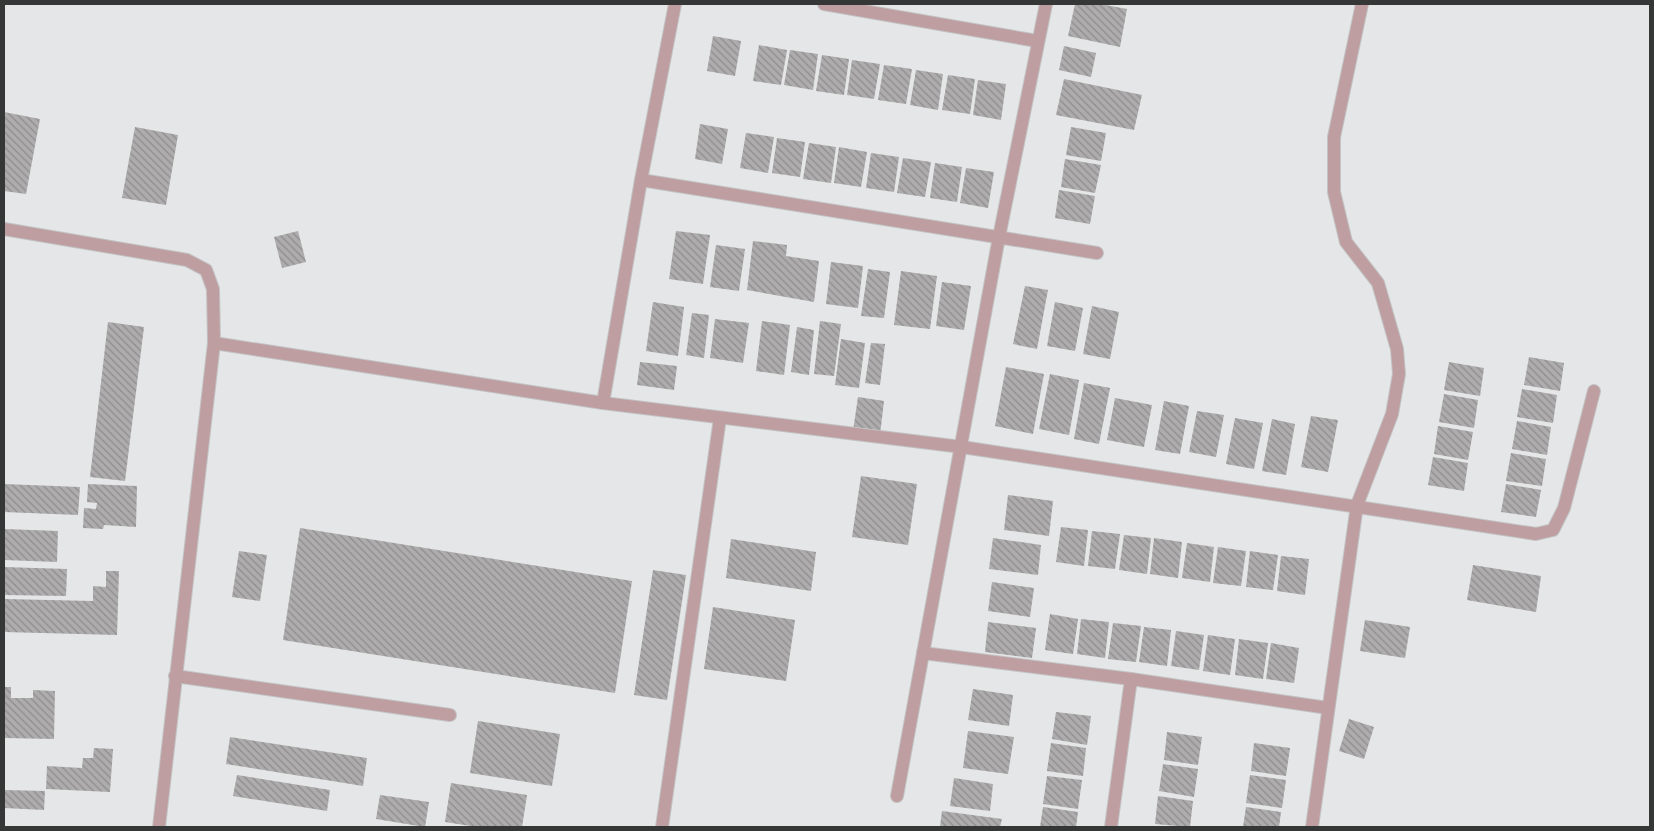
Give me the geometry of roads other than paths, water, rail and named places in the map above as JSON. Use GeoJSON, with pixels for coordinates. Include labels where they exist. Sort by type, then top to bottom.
{"type":"FeatureCollection","features":[{"type":"Feature","properties":{"kind":"street"},"geometry":{"type":"LineString","coordinates":[[603,403],[641,180],[674,4]]}},
{"type":"Feature","properties":{"kind":"street"},"geometry":{"type":"LineString","coordinates":[[824,4],[1037,41]]}},
{"type":"Feature","properties":{"kind":"street"},"geometry":{"type":"LineString","coordinates":[[897,796],[962,447],[998,236],[1046,4]]}},
{"type":"Feature","properties":{"kind":"street"},"geometry":{"type":"LineString","coordinates":[[1312,827],[1357,505],[1392,414],[1399,374],[1397,349],[1378,283],[1346,242],[1334,192],[1334,137],[1362,4]]}},
{"type":"Feature","properties":{"kind":"street"},"geometry":{"type":"LineString","coordinates":[[641,180],[1097,253]]}},
{"type":"Feature","properties":{"kind":"street"},"geometry":{"type":"LineString","coordinates":[[4,229],[187,260],[206,270],[213,289],[214,343],[159,827]]}},
{"type":"Feature","properties":{"kind":"street"},"geometry":{"type":"LineString","coordinates":[[214,343],[603,403],[962,447],[1357,505],[1536,534],[1553,530],[1564,508],[1594,391]]}},
{"type":"Feature","properties":{"kind":"street"},"geometry":{"type":"LineString","coordinates":[[662,827],[720,418]]}},
{"type":"Feature","properties":{"kind":"street"},"geometry":{"type":"LineString","coordinates":[[923,653],[1131,679],[1328,708]]}},
{"type":"Feature","properties":{"kind":"street"},"geometry":{"type":"LineString","coordinates":[[175,676],[450,715]]}},
{"type":"Feature","properties":{"kind":"street"},"geometry":{"type":"LineString","coordinates":[[1111,827],[1131,679]]}}]}
